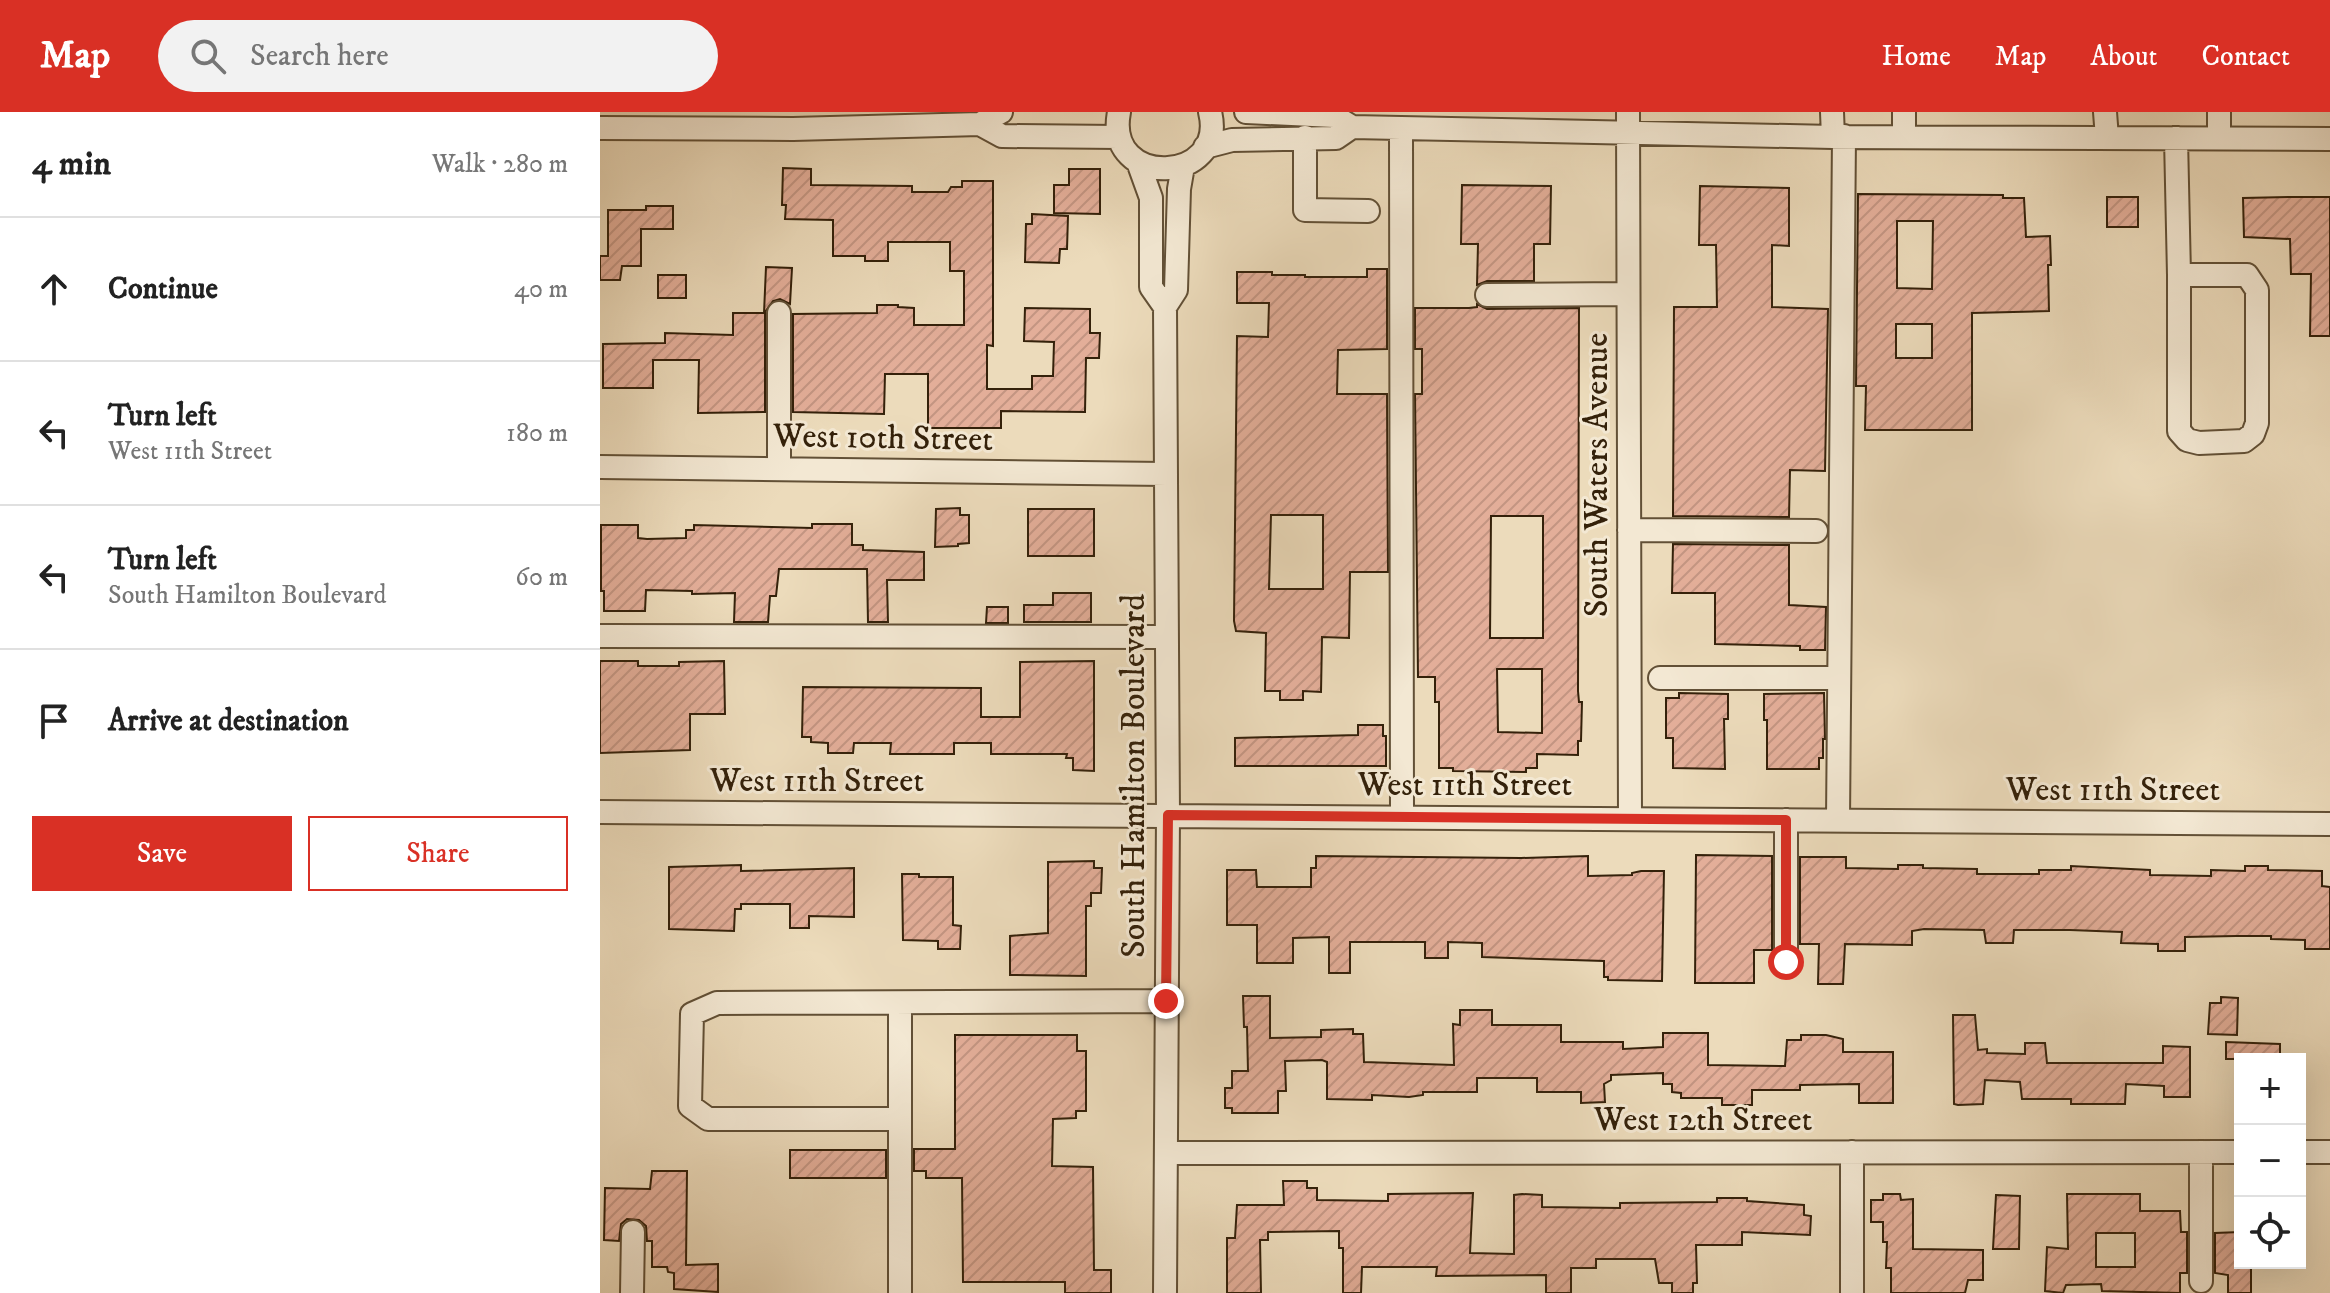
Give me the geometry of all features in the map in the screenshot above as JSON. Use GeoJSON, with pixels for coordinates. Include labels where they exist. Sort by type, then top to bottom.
{"type":"FeatureCollection","features":[{"type":"Feature","properties":{"kind":"street"},"geometry":{"type":"LineString","coordinates":[[980,124],[1001,112]]}},
{"type":"Feature","properties":{"kind":"street"},"geometry":{"type":"LineString","coordinates":[[600,128],[925,119],[980,124],[1002,136],[1119,137],[1119,112]]}},
{"type":"Feature","properties":{"kind":"street"},"geometry":{"type":"LineString","coordinates":[[1138,162],[1167,170],[1196,159],[1211,133],[1210,112]]}},
{"type":"Feature","properties":{"kind":"street"},"geometry":{"type":"LineString","coordinates":[[1246,112],[1334,116],[1352,127],[1563,121],[1628,122],[1838,136],[2330,139]]}},
{"type":"Feature","properties":{"kind":"street"},"geometry":{"type":"LineString","coordinates":[[1832,112],[1838,136],[1838,820]]}},
{"type":"Feature","properties":{"kind":"street"},"geometry":{"type":"LineString","coordinates":[[1904,112],[1904,137]]}},
{"type":"Feature","properties":{"kind":"street"},"geometry":{"type":"LineString","coordinates":[[2105,112],[2107,138]]}},
{"type":"Feature","properties":{"kind":"street"},"geometry":{"type":"LineString","coordinates":[[2219,112],[2219,138]]}},
{"type":"Feature","properties":{"kind":"street","name":"South Waters Avenue"},"geometry":{"type":"LineString","coordinates":[[1628,122],[1630,819]]}},
{"type":"Feature","properties":{"kind":"street"},"geometry":{"type":"LineString","coordinates":[[1205,147],[1232,140],[1336,138],[1352,127]]}},
{"type":"Feature","properties":{"kind":"street"},"geometry":{"type":"LineString","coordinates":[[1401,128],[1402,817]]}},
{"type":"Feature","properties":{"kind":"street","name":"South Hamilton Boulevard"},"geometry":{"type":"LineString","coordinates":[[1119,137],[1138,162],[1151,198],[1151,287],[1165,307]]}},
{"type":"Feature","properties":{"kind":"street"},"geometry":{"type":"LineString","coordinates":[[1305,137],[1305,210],[1368,211]]}},
{"type":"Feature","properties":{"kind":"street"},"geometry":{"type":"LineString","coordinates":[[2176,138],[2179,431],[2187,440],[2199,443],[2244,441],[2253,434],[2257,423],[2257,290],[2247,275],[2179,275]]}},
{"type":"Feature","properties":{"kind":"street","name":"South Hamilton Boulevard"},"geometry":{"type":"LineString","coordinates":[[1165,1293],[1168,815],[1165,307],[1176,290],[1179,189],[1183,166]]}},
{"type":"Feature","properties":{"kind":"street"},"geometry":{"type":"LineString","coordinates":[[1487,295],[1628,294]]}},
{"type":"Feature","properties":{"kind":"street"},"geometry":{"type":"LineString","coordinates":[[779,313],[779,469]]}},
{"type":"Feature","properties":{"kind":"street","name":"West 10th Street"},"geometry":{"type":"LineString","coordinates":[[600,467],[1165,474]]}},
{"type":"Feature","properties":{"kind":"street"},"geometry":{"type":"LineString","coordinates":[[1629,530],[1816,531]]}},
{"type":"Feature","properties":{"kind":"street"},"geometry":{"type":"LineString","coordinates":[[600,636],[1166,637]]}},
{"type":"Feature","properties":{"kind":"street"},"geometry":{"type":"LineString","coordinates":[[1660,678],[1839,678]]}},
{"type":"Feature","properties":{"kind":"street","name":"West 11th Street"},"geometry":{"type":"LineString","coordinates":[[600,812],[2330,824]]}},
{"type":"Feature","properties":{"kind":"street"},"geometry":{"type":"LineString","coordinates":[[1786,820],[1786,962]]}},
{"type":"Feature","properties":{"kind":"street"},"geometry":{"type":"LineString","coordinates":[[900,1119],[708,1119],[690,1106],[692,1014],[717,1003],[1166,1001]]}},
{"type":"Feature","properties":{"kind":"street"},"geometry":{"type":"LineString","coordinates":[[900,1003],[900,1293]]}},
{"type":"Feature","properties":{"kind":"street"},"geometry":{"type":"LineString","coordinates":[[1852,1152],[1852,1293]]}},
{"type":"Feature","properties":{"kind":"street"},"geometry":{"type":"LineString","coordinates":[[2201,1152],[2201,1281]]}},
{"type":"Feature","properties":{"kind":"street","name":"West 12th Street"},"geometry":{"type":"LineString","coordinates":[[1166,1153],[2234,1152]]}},
{"type":"Feature","properties":{"kind":"street"},"geometry":{"type":"LineString","coordinates":[[2306,1152],[2330,1152]]}},
{"type":"Feature","properties":{"kind":"street"},"geometry":{"type":"LineString","coordinates":[[632,1293],[633,1232]]}},
{"type":"Feature","properties":{"kind":"building"},"geometry":{"type":"Polygon","coordinates":[[[783,168],[811,169],[811,185],[912,186],[912,192],[948,192],[951,187],[962,187],[962,181],[993,181],[993,346],[987,345],[987,389],[1032,389],[1032,376],[1053,376],[1054,342],[1024,341],[1025,308],[1090,309],[1090,333],[1100,333],[1099,358],[1086,358],[1085,412],[1001,411],[1001,428],[928,428],[928,374],[885,374],[884,414],[793,412],[793,314],[877,313],[877,305],[898,305],[914,308],[914,325],[964,325],[964,271],[950,271],[950,242],[888,242],[888,261],[865,261],[865,256],[833,256],[833,220],[785,219],[786,205],[782,205],[783,168]]]}},
{"type":"Feature","properties":{"kind":"building"},"geometry":{"type":"Polygon","coordinates":[[[1069,169],[1100,169],[1100,214],[1054,213],[1054,185],[1069,185],[1069,169]]]}},
{"type":"Feature","properties":{"kind":"building"},"geometry":{"type":"Polygon","coordinates":[[[1462,185],[1551,186],[1550,244],[1534,244],[1534,281],[1487,281],[1477,285],[1478,244],[1461,244],[1462,185]]]}},
{"type":"Feature","properties":{"kind":"building"},"geometry":{"type":"Polygon","coordinates":[[[1700,186],[1789,188],[1789,246],[1772,245],[1772,307],[1828,309],[1825,471],[1790,470],[1789,517],[1673,516],[1674,307],[1717,307],[1716,245],[1699,245],[1700,186]]]}},
{"type":"Feature","properties":{"kind":"building"},"geometry":{"type":"Polygon","coordinates":[[[1858,194],[2003,195],[2003,198],[2024,198],[2026,237],[2050,236],[2049,311],[1972,313],[1972,430],[1865,430],[1866,386],[1856,386],[1858,194]],[[1897,221],[1897,288],[1932,289],[1933,221],[1897,221]],[[1896,324],[1896,358],[1932,358],[1932,324],[1896,324]]]}},
{"type":"Feature","properties":{"kind":"building"},"geometry":{"type":"Polygon","coordinates":[[[2107,197],[2138,197],[2138,227],[2107,227],[2107,197]]]}},
{"type":"Feature","properties":{"kind":"building"},"geometry":{"type":"Polygon","coordinates":[[[2330,197],[2330,336],[2310,336],[2311,274],[2291,274],[2290,239],[2244,237],[2243,198],[2330,197]]]}},
{"type":"Feature","properties":{"kind":"building"},"geometry":{"type":"Polygon","coordinates":[[[646,206],[673,206],[673,229],[641,229],[641,266],[622,266],[620,280],[600,280],[600,256],[608,256],[608,210],[646,210],[646,206]]]}},
{"type":"Feature","properties":{"kind":"building"},"geometry":{"type":"Polygon","coordinates":[[[1032,214],[1068,216],[1067,249],[1060,249],[1059,263],[1025,262],[1026,224],[1032,224],[1032,214]]]}},
{"type":"Feature","properties":{"kind":"building"},"geometry":{"type":"Polygon","coordinates":[[[766,267],[792,268],[790,304],[780,299],[773,301],[765,312],[765,412],[698,413],[699,360],[653,360],[653,388],[603,388],[603,344],[665,343],[665,333],[733,335],[733,313],[764,313],[766,267]]]}},
{"type":"Feature","properties":{"kind":"building"},"geometry":{"type":"Polygon","coordinates":[[[1367,269],[1387,269],[1387,349],[1338,350],[1337,394],[1387,394],[1388,572],[1350,572],[1349,638],[1322,637],[1321,692],[1303,691],[1303,700],[1280,700],[1280,691],[1265,691],[1266,633],[1236,631],[1234,621],[1237,336],[1268,337],[1269,303],[1237,303],[1237,272],[1367,277],[1367,269]],[[1271,515],[1269,589],[1323,589],[1323,515],[1271,515]]]}},
{"type":"Feature","properties":{"kind":"building"},"geometry":{"type":"Polygon","coordinates":[[[658,275],[686,275],[686,298],[658,298],[658,275]]]}},
{"type":"Feature","properties":{"kind":"building"},"geometry":{"type":"Polygon","coordinates":[[[1477,304],[1487,309],[1579,308],[1578,691],[1579,702],[1582,702],[1581,741],[1578,741],[1578,755],[1537,754],[1537,768],[1526,768],[1526,772],[1439,768],[1439,702],[1435,702],[1435,677],[1418,677],[1415,394],[1422,394],[1422,349],[1415,349],[1415,308],[1477,307],[1477,304]],[[1491,516],[1490,638],[1543,638],[1543,516],[1491,516]],[[1497,669],[1498,732],[1542,733],[1542,669],[1497,669]]]}},
{"type":"Feature","properties":{"kind":"building"},"geometry":{"type":"Polygon","coordinates":[[[960,508],[960,515],[969,515],[969,543],[935,547],[936,509],[960,508]]]}},
{"type":"Feature","properties":{"kind":"building"},"geometry":{"type":"Polygon","coordinates":[[[1028,509],[1094,509],[1094,556],[1028,556],[1028,509]]]}},
{"type":"Feature","properties":{"kind":"building"},"geometry":{"type":"Polygon","coordinates":[[[812,524],[852,524],[852,545],[863,545],[863,550],[924,552],[924,580],[887,580],[888,622],[868,622],[867,569],[779,569],[776,596],[770,596],[768,622],[734,622],[735,593],[692,594],[692,591],[646,590],[645,611],[604,611],[601,525],[638,525],[638,538],[647,539],[686,538],[686,530],[694,530],[694,525],[812,528],[812,524]]]}},
{"type":"Feature","properties":{"kind":"building"},"geometry":{"type":"Polygon","coordinates":[[[1673,544],[1789,545],[1789,605],[1826,607],[1825,650],[1800,650],[1800,646],[1715,644],[1715,593],[1672,593],[1673,544]]]}},
{"type":"Feature","properties":{"kind":"building"},"geometry":{"type":"Polygon","coordinates":[[[1053,593],[1091,593],[1091,622],[1024,622],[1024,605],[1053,605],[1053,593]]]}},
{"type":"Feature","properties":{"kind":"building"},"geometry":{"type":"Polygon","coordinates":[[[987,607],[1008,607],[1008,623],[986,623],[987,607]]]}},
{"type":"Feature","properties":{"kind":"building"},"geometry":{"type":"Polygon","coordinates":[[[600,661],[638,661],[638,666],[679,666],[679,662],[724,661],[725,714],[690,714],[690,750],[600,753],[600,661]]]}},
{"type":"Feature","properties":{"kind":"building"},"geometry":{"type":"Polygon","coordinates":[[[1094,661],[1094,771],[1073,770],[1073,758],[1066,758],[1067,754],[991,754],[991,743],[954,743],[954,754],[890,754],[891,743],[854,743],[853,753],[828,753],[828,743],[811,742],[811,737],[802,737],[803,687],[981,688],[981,717],[1020,717],[1020,662],[1094,661]]]}},
{"type":"Feature","properties":{"kind":"building"},"geometry":{"type":"Polygon","coordinates":[[[1679,693],[1728,694],[1728,719],[1724,719],[1725,769],[1673,768],[1673,738],[1666,738],[1666,698],[1679,698],[1679,693]]]}},
{"type":"Feature","properties":{"kind":"building"},"geometry":{"type":"Polygon","coordinates":[[[1824,693],[1825,739],[1819,769],[1767,769],[1764,694],[1824,693]]]}},
{"type":"Feature","properties":{"kind":"building"},"geometry":{"type":"Polygon","coordinates":[[[1358,725],[1383,725],[1386,766],[1235,766],[1235,738],[1358,735],[1358,725]]]}},
{"type":"Feature","properties":{"kind":"building"},"geometry":{"type":"Polygon","coordinates":[[[1696,855],[1772,856],[1772,950],[1754,950],[1754,983],[1695,983],[1696,855]]]}},
{"type":"Feature","properties":{"kind":"building"},"geometry":{"type":"Polygon","coordinates":[[[1316,856],[1588,856],[1588,876],[1664,871],[1662,981],[1608,980],[1604,977],[1604,961],[1482,957],[1482,943],[1448,942],[1448,958],[1425,958],[1425,942],[1350,942],[1350,973],[1329,973],[1329,937],[1293,938],[1293,963],[1257,963],[1257,925],[1227,925],[1227,870],[1256,870],[1257,887],[1311,887],[1311,868],[1316,868],[1316,856]]]}},
{"type":"Feature","properties":{"kind":"building"},"geometry":{"type":"Polygon","coordinates":[[[1800,857],[1846,857],[1846,868],[1898,869],[1898,865],[1923,865],[1923,868],[1977,869],[1977,874],[2039,874],[2039,870],[2071,870],[2071,866],[2150,870],[2150,875],[2211,876],[2211,870],[2245,871],[2245,866],[2268,866],[2268,870],[2322,871],[2322,886],[2330,887],[2330,949],[2305,949],[2305,940],[2236,936],[2185,937],[2185,951],[2158,951],[2158,944],[2121,943],[2122,932],[2070,930],[2014,930],[2013,943],[1986,943],[1984,930],[1924,929],[1912,931],[1912,945],[1845,944],[1843,984],[1818,984],[1819,944],[1800,944],[1800,857]]]}},
{"type":"Feature","properties":{"kind":"building"},"geometry":{"type":"Polygon","coordinates":[[[1094,861],[1094,868],[1102,868],[1101,893],[1091,893],[1091,906],[1086,906],[1086,976],[1010,975],[1010,936],[1048,933],[1048,862],[1094,861]]]}},
{"type":"Feature","properties":{"kind":"building"},"geometry":{"type":"Polygon","coordinates":[[[741,865],[741,871],[854,868],[854,917],[809,916],[809,928],[790,928],[790,904],[741,904],[741,909],[735,909],[734,931],[669,929],[669,867],[741,865]]]}},
{"type":"Feature","properties":{"kind":"building"},"geometry":{"type":"Polygon","coordinates":[[[902,874],[953,877],[953,925],[961,926],[960,949],[938,949],[938,941],[903,940],[902,874]]]}},
{"type":"Feature","properties":{"kind":"building"},"geometry":{"type":"Polygon","coordinates":[[[1243,996],[1270,996],[1270,1038],[1321,1037],[1321,1030],[1353,1029],[1353,1034],[1363,1034],[1364,1062],[1454,1065],[1453,1024],[1460,1025],[1460,1010],[1492,1010],[1492,1025],[1561,1025],[1561,1042],[1623,1042],[1623,1049],[1663,1047],[1663,1033],[1708,1033],[1708,1065],[1785,1066],[1787,1040],[1801,1040],[1801,1035],[1826,1035],[1843,1039],[1843,1052],[1893,1052],[1893,1103],[1859,1103],[1859,1084],[1800,1085],[1800,1090],[1752,1090],[1752,1105],[1722,1105],[1722,1098],[1681,1098],[1681,1093],[1672,1092],[1672,1084],[1663,1084],[1663,1073],[1611,1075],[1611,1080],[1604,1084],[1605,1102],[1581,1103],[1581,1092],[1537,1092],[1537,1078],[1477,1078],[1477,1092],[1423,1092],[1423,1095],[1409,1097],[1372,1095],[1372,1100],[1327,1099],[1327,1062],[1322,1060],[1285,1061],[1286,1091],[1278,1091],[1278,1113],[1232,1113],[1232,1108],[1225,1108],[1225,1088],[1232,1088],[1232,1071],[1248,1071],[1243,996]]]}},
{"type":"Feature","properties":{"kind":"building"},"geometry":{"type":"Polygon","coordinates":[[[2221,997],[2238,998],[2237,1035],[2208,1034],[2210,1003],[2221,1003],[2221,997]]]}},
{"type":"Feature","properties":{"kind":"building"},"geometry":{"type":"Polygon","coordinates":[[[1953,1015],[1975,1015],[1978,1050],[2025,1054],[2025,1043],[2045,1043],[2047,1063],[2163,1063],[2163,1046],[2190,1047],[2190,1097],[2164,1097],[2164,1086],[2126,1084],[2125,1104],[2071,1104],[2071,1099],[2022,1099],[2020,1082],[1985,1080],[1983,1104],[1954,1104],[1953,1015]]]}},
{"type":"Feature","properties":{"kind":"building"},"geometry":{"type":"Polygon","coordinates":[[[955,1035],[1077,1035],[1077,1051],[1086,1051],[1086,1111],[1076,1111],[1076,1118],[1053,1119],[1052,1166],[1093,1167],[1094,1270],[1111,1270],[1111,1293],[1065,1293],[1065,1282],[963,1282],[962,1178],[926,1178],[926,1171],[914,1171],[914,1149],[955,1149],[955,1035]]]}},
{"type":"Feature","properties":{"kind":"building"},"geometry":{"type":"Polygon","coordinates":[[[2226,1042],[2280,1044],[2280,1053],[2234,1053],[2234,1059],[2226,1059],[2226,1042]]]}},
{"type":"Feature","properties":{"kind":"building"},"geometry":{"type":"Polygon","coordinates":[[[790,1150],[886,1150],[886,1178],[790,1178],[790,1150]]]}},
{"type":"Feature","properties":{"kind":"building"},"geometry":{"type":"Polygon","coordinates":[[[652,1171],[687,1171],[686,1265],[718,1264],[718,1292],[674,1289],[674,1273],[668,1272],[667,1267],[652,1267],[652,1241],[647,1241],[646,1226],[639,1220],[627,1219],[621,1224],[619,1241],[604,1240],[605,1188],[650,1189],[652,1171]]]}},
{"type":"Feature","properties":{"kind":"building"},"geometry":{"type":"Polygon","coordinates":[[[1283,1181],[1307,1181],[1307,1188],[1317,1188],[1317,1200],[1388,1201],[1388,1194],[1473,1193],[1470,1253],[1514,1254],[1514,1195],[1522,1194],[1542,1195],[1542,1207],[1620,1208],[1620,1203],[1717,1202],[1717,1198],[1747,1198],[1747,1201],[1804,1205],[1804,1215],[1811,1216],[1810,1235],[1742,1232],[1742,1245],[1696,1245],[1697,1283],[1693,1283],[1693,1293],[1672,1293],[1672,1283],[1659,1283],[1655,1259],[1596,1259],[1596,1268],[1571,1268],[1571,1293],[1546,1293],[1546,1275],[1436,1276],[1437,1267],[1362,1267],[1361,1293],[1343,1293],[1343,1248],[1339,1248],[1339,1231],[1268,1232],[1268,1240],[1260,1240],[1261,1293],[1227,1293],[1227,1238],[1235,1238],[1237,1205],[1284,1205],[1283,1181]]]}},
{"type":"Feature","properties":{"kind":"building"},"geometry":{"type":"Polygon","coordinates":[[[1883,1194],[1900,1194],[1901,1200],[1913,1199],[1913,1249],[1983,1250],[1983,1280],[1968,1280],[1965,1293],[1891,1293],[1891,1268],[1886,1268],[1887,1242],[1883,1242],[1883,1222],[1871,1222],[1871,1200],[1883,1200],[1883,1194]]]}},
{"type":"Feature","properties":{"kind":"building"},"geometry":{"type":"Polygon","coordinates":[[[2067,1194],[2140,1194],[2140,1211],[2180,1211],[2181,1232],[2187,1232],[2187,1273],[2180,1273],[2180,1293],[2102,1291],[2101,1284],[2066,1285],[2063,1293],[2045,1291],[2047,1247],[2068,1249],[2067,1194]],[[2096,1233],[2096,1267],[2135,1267],[2135,1233],[2096,1233]]]}},
{"type":"Feature","properties":{"kind":"building"},"geometry":{"type":"Polygon","coordinates":[[[1996,1195],[2020,1196],[2019,1249],[1993,1249],[1996,1195]]]}},
{"type":"Feature","properties":{"kind":"building"},"geometry":{"type":"Polygon","coordinates":[[[2234,1232],[2234,1269],[2251,1269],[2251,1293],[2228,1293],[2228,1275],[2215,1273],[2215,1233],[2234,1232]]]}},
{"type":"Feature","properties":{"kind":"route"},"geometry":{"type":"LineString","coordinates":[[1166,1001],[1168,815],[1786,820],[1786,962]]}}]}
